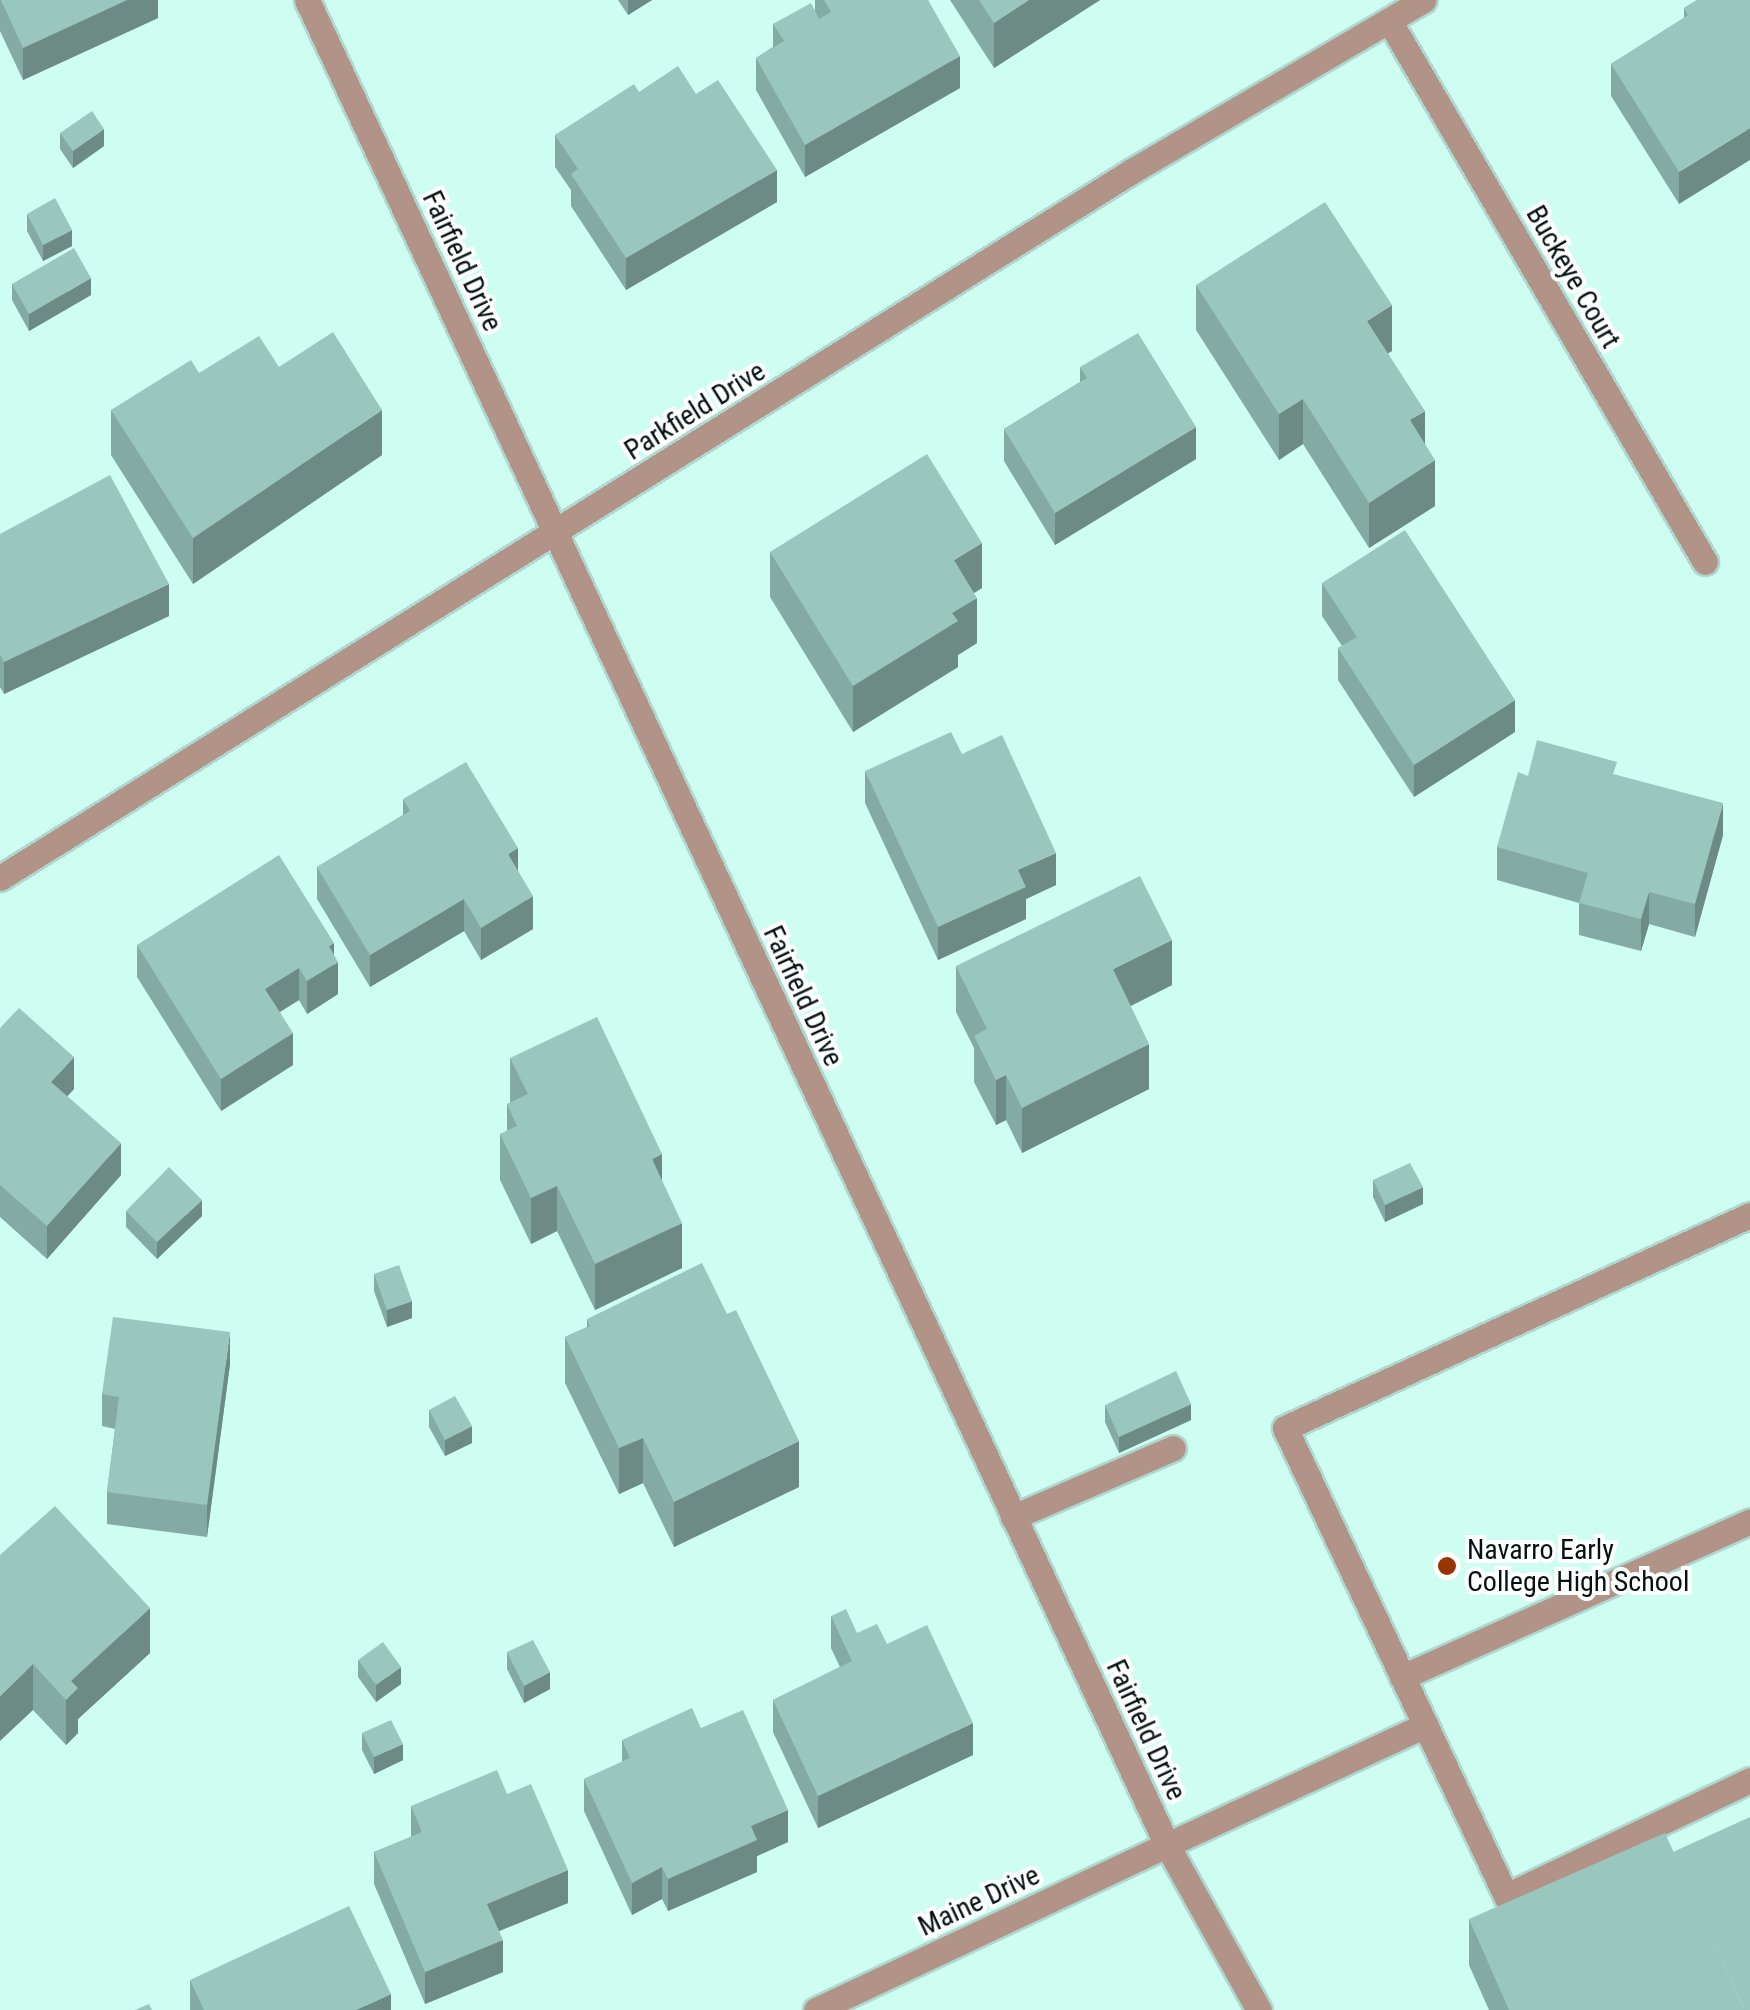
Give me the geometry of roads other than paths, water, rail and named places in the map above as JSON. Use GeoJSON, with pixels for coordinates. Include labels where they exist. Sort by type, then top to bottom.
{"type":"FeatureCollection","features":[{"type":"Feature","properties":{"kind":"street","name":"Fairfield Drive"},"geometry":{"type":"LineString","coordinates":[[307,0],[1166,1845],[1259,2010]]}},
{"type":"Feature","properties":{"kind":"street","name":"Parkfield Drive"},"geometry":{"type":"LineString","coordinates":[[0,878],[1132,171],[1424,0]]}},
{"type":"Feature","properties":{"kind":"street","name":"Buckeye Court"},"geometry":{"type":"LineString","coordinates":[[1390,22],[1706,562]]}},
{"type":"Feature","properties":{"kind":"street"},"geometry":{"type":"LineString","coordinates":[[1750,1215],[1285,1428],[1506,1896],[1750,1780]]}},
{"type":"Feature","properties":{"kind":"street"},"geometry":{"type":"LineString","coordinates":[[1013,1517],[1173,1448]]}},
{"type":"Feature","properties":{"kind":"street"},"geometry":{"type":"LineString","coordinates":[[1402,1677],[1750,1521]]}},
{"type":"Feature","properties":{"kind":"street","name":"Maine Drive"},"geometry":{"type":"LineString","coordinates":[[816,2010],[1425,1725]]}},
{"type":"Feature","properties":{"kind":"place","name":"Navarro Early College High School"},"geometry":{"type":"Point","coordinates":[1447,1566]}}]}
